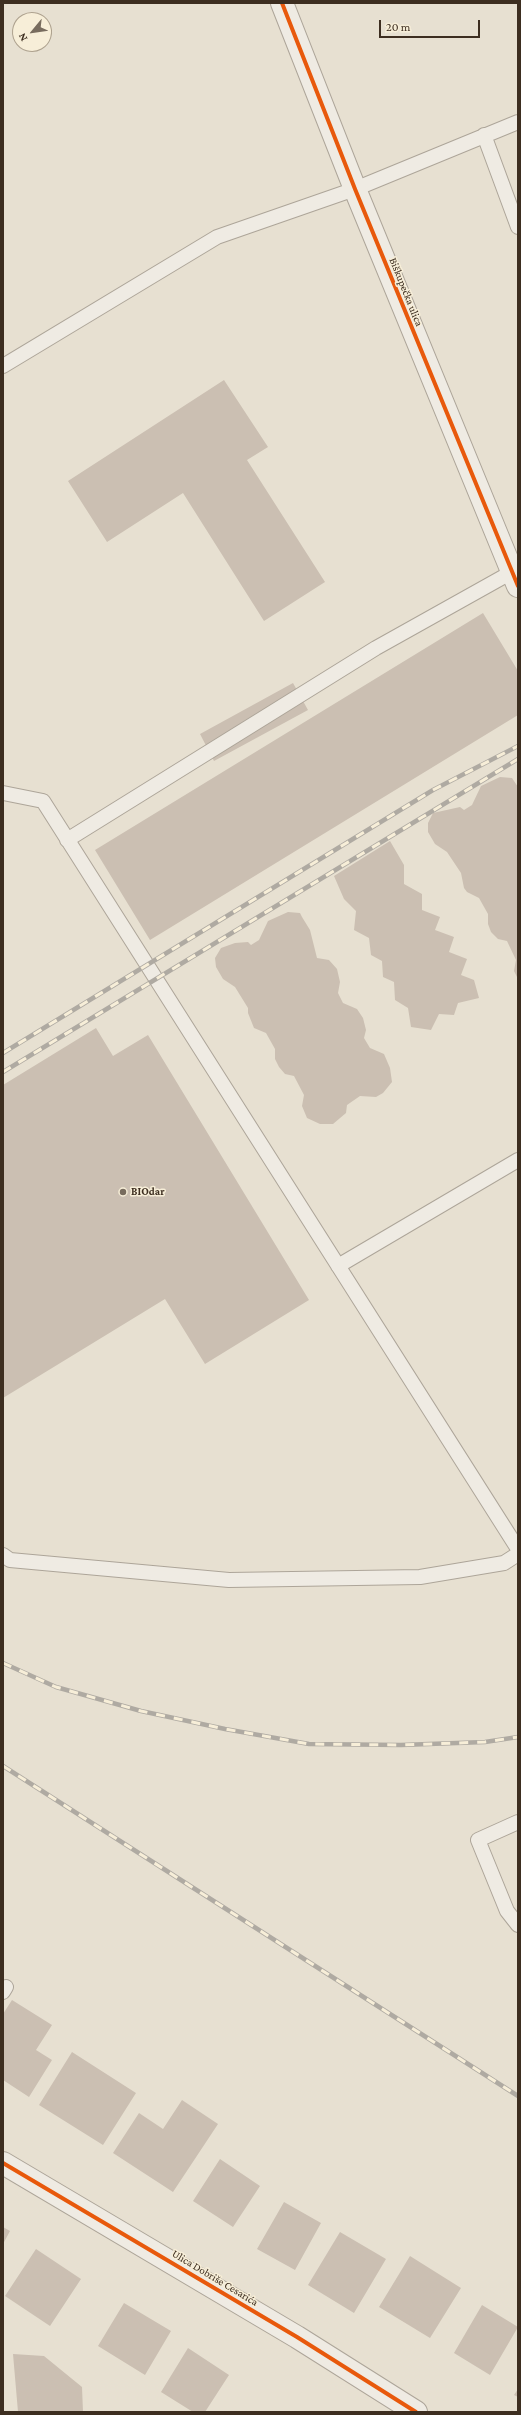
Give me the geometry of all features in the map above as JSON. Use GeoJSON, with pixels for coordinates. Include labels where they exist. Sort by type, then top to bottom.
{"type":"FeatureCollection","features":[{"type":"Feature","properties":{"kind":"street","name":"Biškupečka ulica"},"geometry":{"type":"LineString","coordinates":[[282,3],[354,189],[515,579]]}},
{"type":"Feature","properties":{"kind":"street","name":"Ulica Dobriše Cesarića"},"geometry":{"type":"LineString","coordinates":[[3,2163],[297,2337],[404,2409]]}},
{"type":"Feature","properties":{"kind":"lane"},"geometry":{"type":"LineString","coordinates":[[3,366],[217,237],[354,189],[518,122]]}},
{"type":"Feature","properties":{"kind":"lane"},"geometry":{"type":"LineString","coordinates":[[484,135],[518,227]]}},
{"type":"Feature","properties":{"kind":"lane"},"geometry":{"type":"LineString","coordinates":[[67,840],[376,648],[515,579]]}},
{"type":"Feature","properties":{"kind":"lane"},"geometry":{"type":"LineString","coordinates":[[3,793],[43,801],[518,1549]]}},
{"type":"Feature","properties":{"kind":"lane"},"geometry":{"type":"LineString","coordinates":[[338,1266],[518,1160]]}},
{"type":"Feature","properties":{"kind":"lane"},"geometry":{"type":"LineString","coordinates":[[3,1555],[10,1560],[229,1580],[420,1578],[504,1563],[518,1554]]}},
{"type":"Feature","properties":{"kind":"lane"},"geometry":{"type":"LineString","coordinates":[[518,1822],[478,1840],[507,1911],[518,1925]]}},
{"type":"Feature","properties":{"kind":"building"},"geometry":{"type":"Polygon","coordinates":[[[224,380],[268,447],[247,460],[325,582],[264,621],[183,493],[107,542],[68,481],[224,380]]]}},
{"type":"Feature","properties":{"kind":"building"},"geometry":{"type":"Polygon","coordinates":[[[483,613],[518,671],[518,715],[150,940],[95,850],[483,613]]]}},
{"type":"Feature","properties":{"kind":"building"},"geometry":{"type":"Polygon","coordinates":[[[293,683],[308,710],[214,761],[200,734],[293,683]]]}},
{"type":"Feature","properties":{"kind":"building"},"geometry":{"type":"Polygon","coordinates":[[[500,777],[512,778],[518,787],[518,979],[514,971],[516,960],[507,941],[498,939],[491,932],[488,924],[488,914],[479,898],[467,892],[464,888],[461,873],[447,852],[435,844],[428,832],[428,823],[433,813],[460,807],[464,810],[472,805],[481,786],[500,777]]]}},
{"type":"Feature","properties":{"kind":"building"},"geometry":{"type":"Polygon","coordinates":[[[390,841],[404,865],[404,884],[422,894],[422,910],[440,917],[435,930],[454,937],[449,952],[467,959],[461,975],[474,980],[479,998],[458,1003],[454,1015],[439,1014],[431,1030],[411,1027],[408,1008],[395,1000],[394,982],[383,977],[382,961],[371,955],[369,938],[354,930],[356,911],[344,899],[334,876],[390,841]]]}},
{"type":"Feature","properties":{"kind":"building"},"geometry":{"type":"Polygon","coordinates":[[[288,912],[300,913],[310,930],[317,958],[329,960],[337,969],[340,982],[338,993],[343,1003],[357,1009],[363,1018],[366,1030],[364,1038],[370,1048],[384,1054],[390,1068],[392,1082],[383,1093],[376,1097],[360,1096],[347,1105],[346,1113],[333,1124],[320,1124],[307,1118],[302,1106],[304,1095],[294,1076],[285,1074],[279,1067],[275,1059],[275,1049],[266,1033],[254,1028],[248,1013],[248,1008],[235,987],[223,979],[216,967],[215,958],[221,948],[235,943],[248,942],[251,945],[259,940],[268,921],[288,912]]]}},
{"type":"Feature","properties":{"kind":"building","name":"BIOdar"},"geometry":{"type":"Polygon","coordinates":[[[96,1028],[113,1056],[148,1035],[309,1300],[205,1364],[165,1299],[3,1398],[3,1085],[96,1028]]]}},
{"type":"Feature","properties":{"kind":"building"},"geometry":{"type":"Polygon","coordinates":[[[12,2000],[52,2025],[36,2050],[52,2060],[29,2097],[3,2080],[3,2014],[12,2000]]]}},
{"type":"Feature","properties":{"kind":"building"},"geometry":{"type":"Polygon","coordinates":[[[72,2052],[136,2093],[103,2145],[39,2105],[72,2052]]]}},
{"type":"Feature","properties":{"kind":"building"},"geometry":{"type":"Polygon","coordinates":[[[182,2100],[218,2124],[173,2192],[113,2153],[139,2113],[163,2129],[182,2100]]]}},
{"type":"Feature","properties":{"kind":"building"},"geometry":{"type":"Polygon","coordinates":[[[220,2159],[260,2186],[233,2227],[193,2201],[220,2159]]]}},
{"type":"Feature","properties":{"kind":"building"},"geometry":{"type":"Polygon","coordinates":[[[284,2202],[321,2223],[295,2270],[257,2249],[284,2202]]]}},
{"type":"Feature","properties":{"kind":"building"},"geometry":{"type":"Polygon","coordinates":[[[3,2227],[10,2231],[3,2244],[3,2227]]]}},
{"type":"Feature","properties":{"kind":"building"},"geometry":{"type":"Polygon","coordinates":[[[340,2232],[386,2259],[354,2313],[308,2285],[340,2232]]]}},
{"type":"Feature","properties":{"kind":"building"},"geometry":{"type":"Polygon","coordinates":[[[36,2249],[81,2279],[50,2326],[5,2296],[36,2249]]]}},
{"type":"Feature","properties":{"kind":"building"},"geometry":{"type":"Polygon","coordinates":[[[410,2256],[461,2288],[430,2338],[379,2307],[410,2256]]]}},
{"type":"Feature","properties":{"kind":"building"},"geometry":{"type":"Polygon","coordinates":[[[124,2303],[171,2331],[145,2375],[98,2346],[124,2303]]]}},
{"type":"Feature","properties":{"kind":"building"},"geometry":{"type":"Polygon","coordinates":[[[482,2305],[518,2327],[490,2375],[454,2353],[482,2305]]]}},
{"type":"Feature","properties":{"kind":"building"},"geometry":{"type":"Polygon","coordinates":[[[188,2348],[229,2375],[205,2412],[193,2412],[161,2392],[188,2348]]]}},
{"type":"Feature","properties":{"kind":"building"},"geometry":{"type":"Polygon","coordinates":[[[13,2354],[44,2356],[82,2387],[83,2412],[18,2412],[13,2354]]]}},
{"type":"Feature","properties":{"kind":"building"},"geometry":{"type":"Polygon","coordinates":[[[518,2389],[518,2397],[514,2395],[518,2389]]]}},
{"type":"Feature","properties":{"kind":"railway"},"geometry":{"type":"LineString","coordinates":[[3,1053],[433,790],[518,746]]}},
{"type":"Feature","properties":{"kind":"railway"},"geometry":{"type":"LineString","coordinates":[[3,1072],[518,759]]}},
{"type":"Feature","properties":{"kind":"railway"},"geometry":{"type":"LineString","coordinates":[[3,1663],[56,1687],[141,1711],[225,1729],[309,1744],[401,1745],[485,1742],[518,1737]]}},
{"type":"Feature","properties":{"kind":"railway"},"geometry":{"type":"LineString","coordinates":[[3,1766],[518,2096]]}},
{"type":"Feature","properties":{"kind":"cycle path"},"geometry":{"type":"LineString","coordinates":[[282,3],[355,189],[518,586]]}},
{"type":"Feature","properties":{"kind":"cycle path"},"geometry":{"type":"LineString","coordinates":[[3,2163],[297,2337],[416,2412]]}},
{"type":"Feature","properties":{"kind":"place","name":"BIOdar"},"geometry":{"type":"Point","coordinates":[123,1192]}}]}
